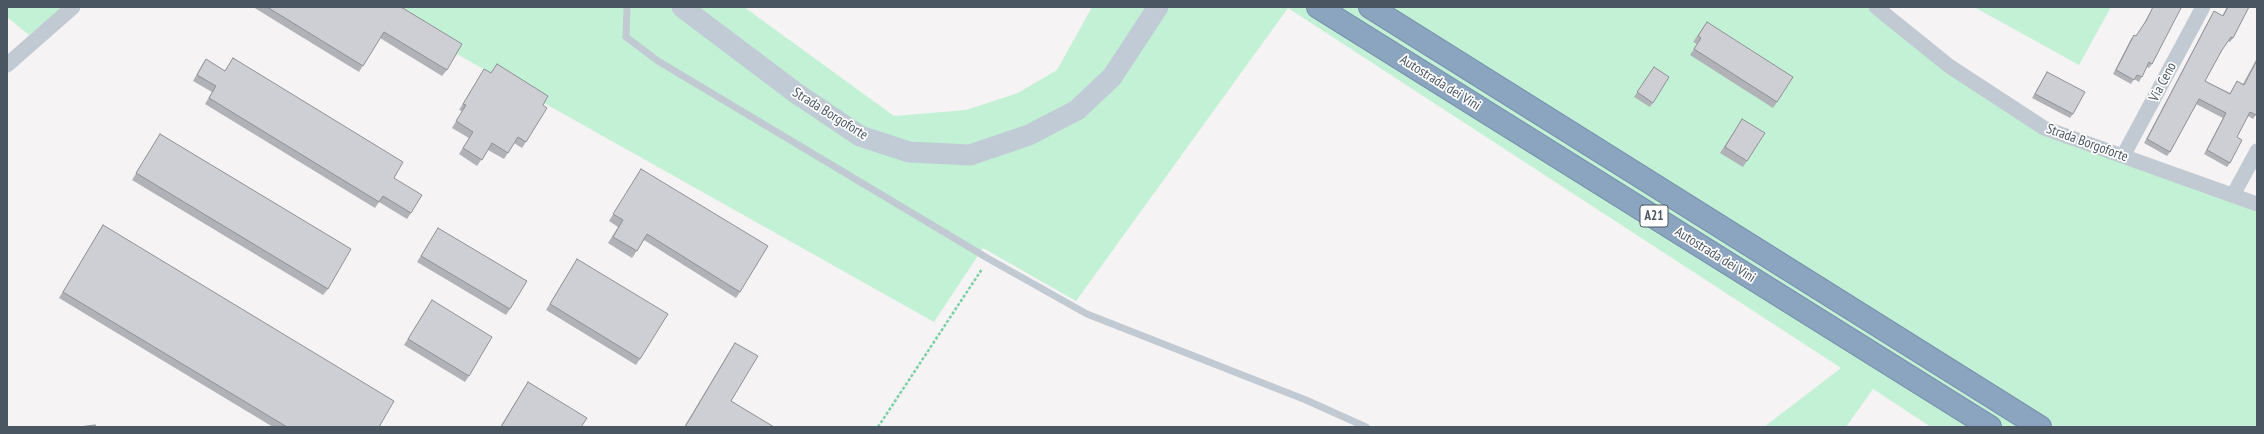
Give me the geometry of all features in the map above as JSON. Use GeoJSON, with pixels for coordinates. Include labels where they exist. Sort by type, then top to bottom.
{"type":"FeatureCollection","features":[{"type":"Feature","properties":{"kind":"highway","name":"Autostrada dei Vini"},"geometry":{"type":"LineString","coordinates":[[1318,7],[1990,427]]}},
{"type":"Feature","properties":{"kind":"highway","name":"Autostrada dei Vini"},"geometry":{"type":"LineString","coordinates":[[1370,7],[2040,427]]}},
{"type":"Feature","properties":{"kind":"main road","name":"Strada Borgoforte"},"geometry":{"type":"LineString","coordinates":[[682,7],[796,93],[860,136],[909,152],[970,155],[1029,135],[1077,110],[1112,77],[1158,7]]}},
{"type":"Feature","properties":{"kind":"street"},"geometry":{"type":"LineString","coordinates":[[7,65],[73,7]]}},
{"type":"Feature","properties":{"kind":"street","name":"Via Ceno"},"geometry":{"type":"LineString","coordinates":[[2123,156],[2203,7]]}},
{"type":"Feature","properties":{"kind":"street","name":"Strada Borgoforte"},"geometry":{"type":"LineString","coordinates":[[1879,8],[1949,66],[2044,128],[2257,204]]}},
{"type":"Feature","properties":{"kind":"street"},"geometry":{"type":"LineString","coordinates":[[2233,195],[2257,151]]}},
{"type":"Feature","properties":{"kind":"lane"},"geometry":{"type":"LineString","coordinates":[[627,7],[626,37],[658,61],[989,259],[1087,314],[1306,400],[1366,427]]}},
{"type":"Feature","properties":{"kind":"path"},"geometry":{"type":"LineString","coordinates":[[878,427],[989,259]]}},
{"type":"Feature","properties":{"kind":"green space"},"geometry":{"type":"Polygon","coordinates":[[[7,7],[65,7],[29,35],[7,17],[7,7]]]}},
{"type":"Feature","properties":{"kind":"green space"},"geometry":{"type":"Polygon","coordinates":[[[373,7],[744,7],[894,116],[966,110],[1018,93],[1057,70],[1092,7],[1882,7],[2045,129],[2257,205],[2257,427],[1931,427],[1873,389],[1846,427],[1764,427],[1841,368],[1288,8],[1076,301],[983,248],[934,322],[373,7]]]}},
{"type":"Feature","properties":{"kind":"green space"},"geometry":{"type":"Polygon","coordinates":[[[1974,7],[2111,7],[2079,65],[1974,7]]]}},
{"type":"Feature","properties":{"kind":"building"},"geometry":{"type":"Polygon","coordinates":[[[267,7],[401,7],[462,44],[447,70],[384,32],[363,66],[267,7]]]}},
{"type":"Feature","properties":{"kind":"building"},"geometry":{"type":"Polygon","coordinates":[[[2153,7],[2181,8],[2152,64],[2149,62],[2142,77],[2137,75],[2134,80],[2116,70],[2134,35],[2136,36],[2153,7]]]}},
{"type":"Feature","properties":{"kind":"building"},"geometry":{"type":"Polygon","coordinates":[[[2228,7],[2249,7],[2233,38],[2231,37],[2222,50],[2205,81],[2230,94],[2237,81],[2244,85],[2257,60],[2257,113],[2256,115],[2250,112],[2237,137],[2242,140],[2230,163],[2207,150],[2226,113],[2199,99],[2170,152],[2147,139],[2214,11],[2223,16],[2228,7]]]}},
{"type":"Feature","properties":{"kind":"building"},"geometry":{"type":"Polygon","coordinates":[[[1707,22],[1793,77],[1777,102],[1694,49],[1701,38],[1698,36],[1707,22]]]}},
{"type":"Feature","properties":{"kind":"building"},"geometry":{"type":"Polygon","coordinates":[[[233,58],[403,162],[394,178],[422,195],[411,213],[383,196],[379,202],[209,98],[216,86],[197,75],[206,59],[225,71],[233,58]]]}},
{"type":"Feature","properties":{"kind":"building"},"geometry":{"type":"Polygon","coordinates":[[[497,64],[548,96],[543,105],[547,108],[526,142],[518,137],[508,153],[492,143],[482,160],[463,148],[473,132],[456,121],[466,105],[463,104],[484,69],[491,73],[497,64]]]}},
{"type":"Feature","properties":{"kind":"building"},"geometry":{"type":"Polygon","coordinates":[[[1654,67],[1669,77],[1653,103],[1637,92],[1654,67]]]}},
{"type":"Feature","properties":{"kind":"building"},"geometry":{"type":"Polygon","coordinates":[[[2047,72],[2085,92],[2073,114],[2035,94],[2047,72]]]}},
{"type":"Feature","properties":{"kind":"building"},"geometry":{"type":"Polygon","coordinates":[[[1742,119],[1765,133],[1747,161],[1725,147],[1742,119]]]}},
{"type":"Feature","properties":{"kind":"building"},"geometry":{"type":"Polygon","coordinates":[[[160,134],[351,249],[328,289],[136,173],[160,134]]]}},
{"type":"Feature","properties":{"kind":"building"},"geometry":{"type":"Polygon","coordinates":[[[641,169],[768,246],[740,292],[647,234],[637,251],[613,237],[623,220],[613,214],[641,169]]]}},
{"type":"Feature","properties":{"kind":"building"},"geometry":{"type":"Polygon","coordinates":[[[103,225],[394,401],[379,427],[287,427],[63,292],[103,225]]]}},
{"type":"Feature","properties":{"kind":"building"},"geometry":{"type":"Polygon","coordinates":[[[438,228],[527,281],[510,309],[421,256],[438,228]]]}},
{"type":"Feature","properties":{"kind":"building"},"geometry":{"type":"Polygon","coordinates":[[[577,259],[668,314],[640,359],[550,304],[577,259]]]}},
{"type":"Feature","properties":{"kind":"building"},"geometry":{"type":"Polygon","coordinates":[[[432,300],[492,337],[469,376],[408,339],[432,300]]]}},
{"type":"Feature","properties":{"kind":"building"},"geometry":{"type":"Polygon","coordinates":[[[735,343],[758,356],[731,401],[774,427],[685,427],[735,343]]]}},
{"type":"Feature","properties":{"kind":"building"},"geometry":{"type":"Polygon","coordinates":[[[528,382],[587,418],[581,427],[501,427],[528,382]]]}},
{"type":"Feature","properties":{"kind":"building"},"geometry":{"type":"Polygon","coordinates":[[[95,425],[96,427],[79,427],[95,425]]]}}]}
